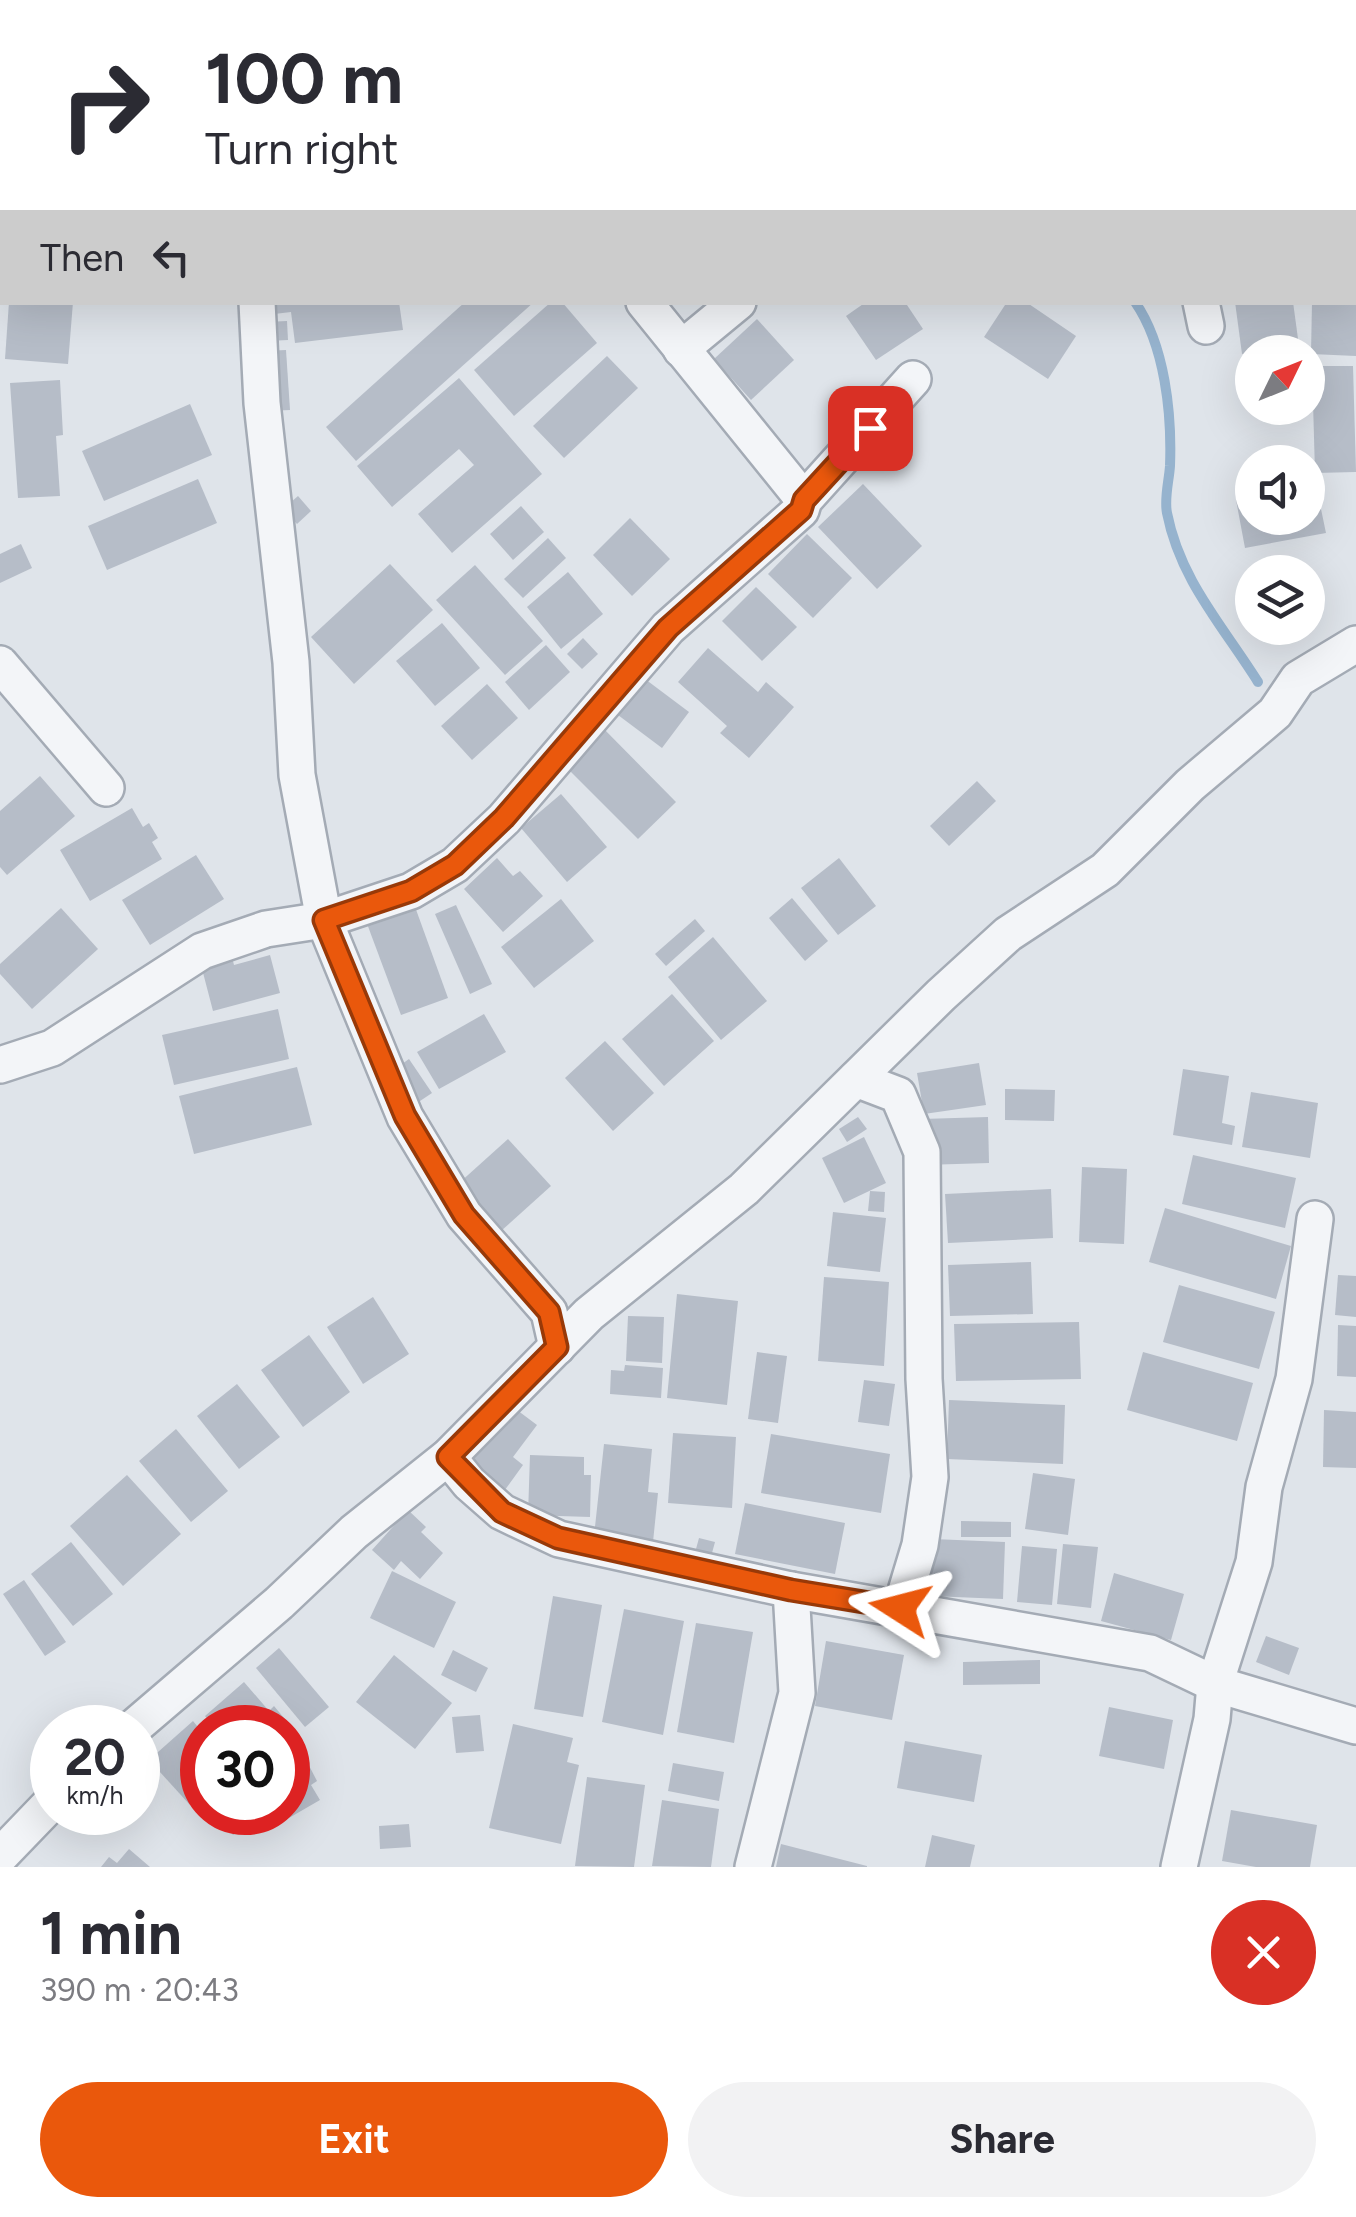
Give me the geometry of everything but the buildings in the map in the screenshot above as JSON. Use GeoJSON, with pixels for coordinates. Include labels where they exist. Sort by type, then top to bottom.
{"type":"FeatureCollection","features":[{"type":"Feature","properties":{"kind":"street"},"geometry":{"type":"LineString","coordinates":[[257,305],[262,404],[289,644],[298,775],[324,920],[405,1116],[464,1215],[549,1312],[557,1347]]}},
{"type":"Feature","properties":{"kind":"street"},"geometry":{"type":"LineString","coordinates":[[646,305],[804,500]]}},
{"type":"Feature","properties":{"kind":"street"},"geometry":{"type":"LineString","coordinates":[[682,348],[734,305]]}},
{"type":"Feature","properties":{"kind":"street"},"geometry":{"type":"LineString","coordinates":[[0,1065],[52,1048],[202,951],[266,929],[324,920],[411,891],[455,865],[504,818],[668,628],[801,510],[804,500],[913,379]]}},
{"type":"Feature","properties":{"kind":"street"},"geometry":{"type":"LineString","coordinates":[[160,1705],[279,1603],[354,1532],[448,1457],[589,1314],[744,1189],[1008,934],[1105,870],[1190,785],[1274,712],[1298,679],[1356,644]]}},
{"type":"Feature","properties":{"kind":"street"},"geometry":{"type":"LineString","coordinates":[[0,664],[106,788]]}},
{"type":"Feature","properties":{"kind":"street"},"geometry":{"type":"LineString","coordinates":[[856,1079],[898,1096],[906,1105],[922,1152],[924,1362],[930,1477],[920,1545],[900,1608]]}},
{"type":"Feature","properties":{"kind":"street"},"geometry":{"type":"LineString","coordinates":[[1180,1867],[1216,1684],[1254,1562],[1264,1486],[1294,1379],[1314,1219]]}},
{"type":"Feature","properties":{"kind":"street"},"geometry":{"type":"LineString","coordinates":[[549,1312],[589,1314]]}},
{"type":"Feature","properties":{"kind":"street"},"geometry":{"type":"LineString","coordinates":[[448,1457],[502,1512],[558,1538],[791,1590],[1150,1653],[1216,1684],[1356,1726]]}},
{"type":"Feature","properties":{"kind":"street"},"geometry":{"type":"LineString","coordinates":[[753,1867],[797,1693],[791,1590]]}},
{"type":"Feature","properties":{"kind":"street"},"geometry":{"type":"LineString","coordinates":[[0,1856],[30,1825]]}},
{"type":"Feature","properties":{"kind":"waterway"},"geometry":{"type":"LineString","coordinates":[[1137,305],[1160,359],[1168,403],[1170,466],[1166,507],[1173,537],[1204,602],[1258,682]]}},
{"type":"Feature","properties":{"kind":"route"},"geometry":{"type":"LineString","coordinates":[[870,428],[804,500],[801,510],[668,628],[504,818],[455,865],[411,891],[324,920],[368,1035],[405,1116],[464,1215],[549,1312],[557,1347],[448,1457],[468,1483],[502,1512],[558,1538],[791,1590],[900,1608]]}}]}
